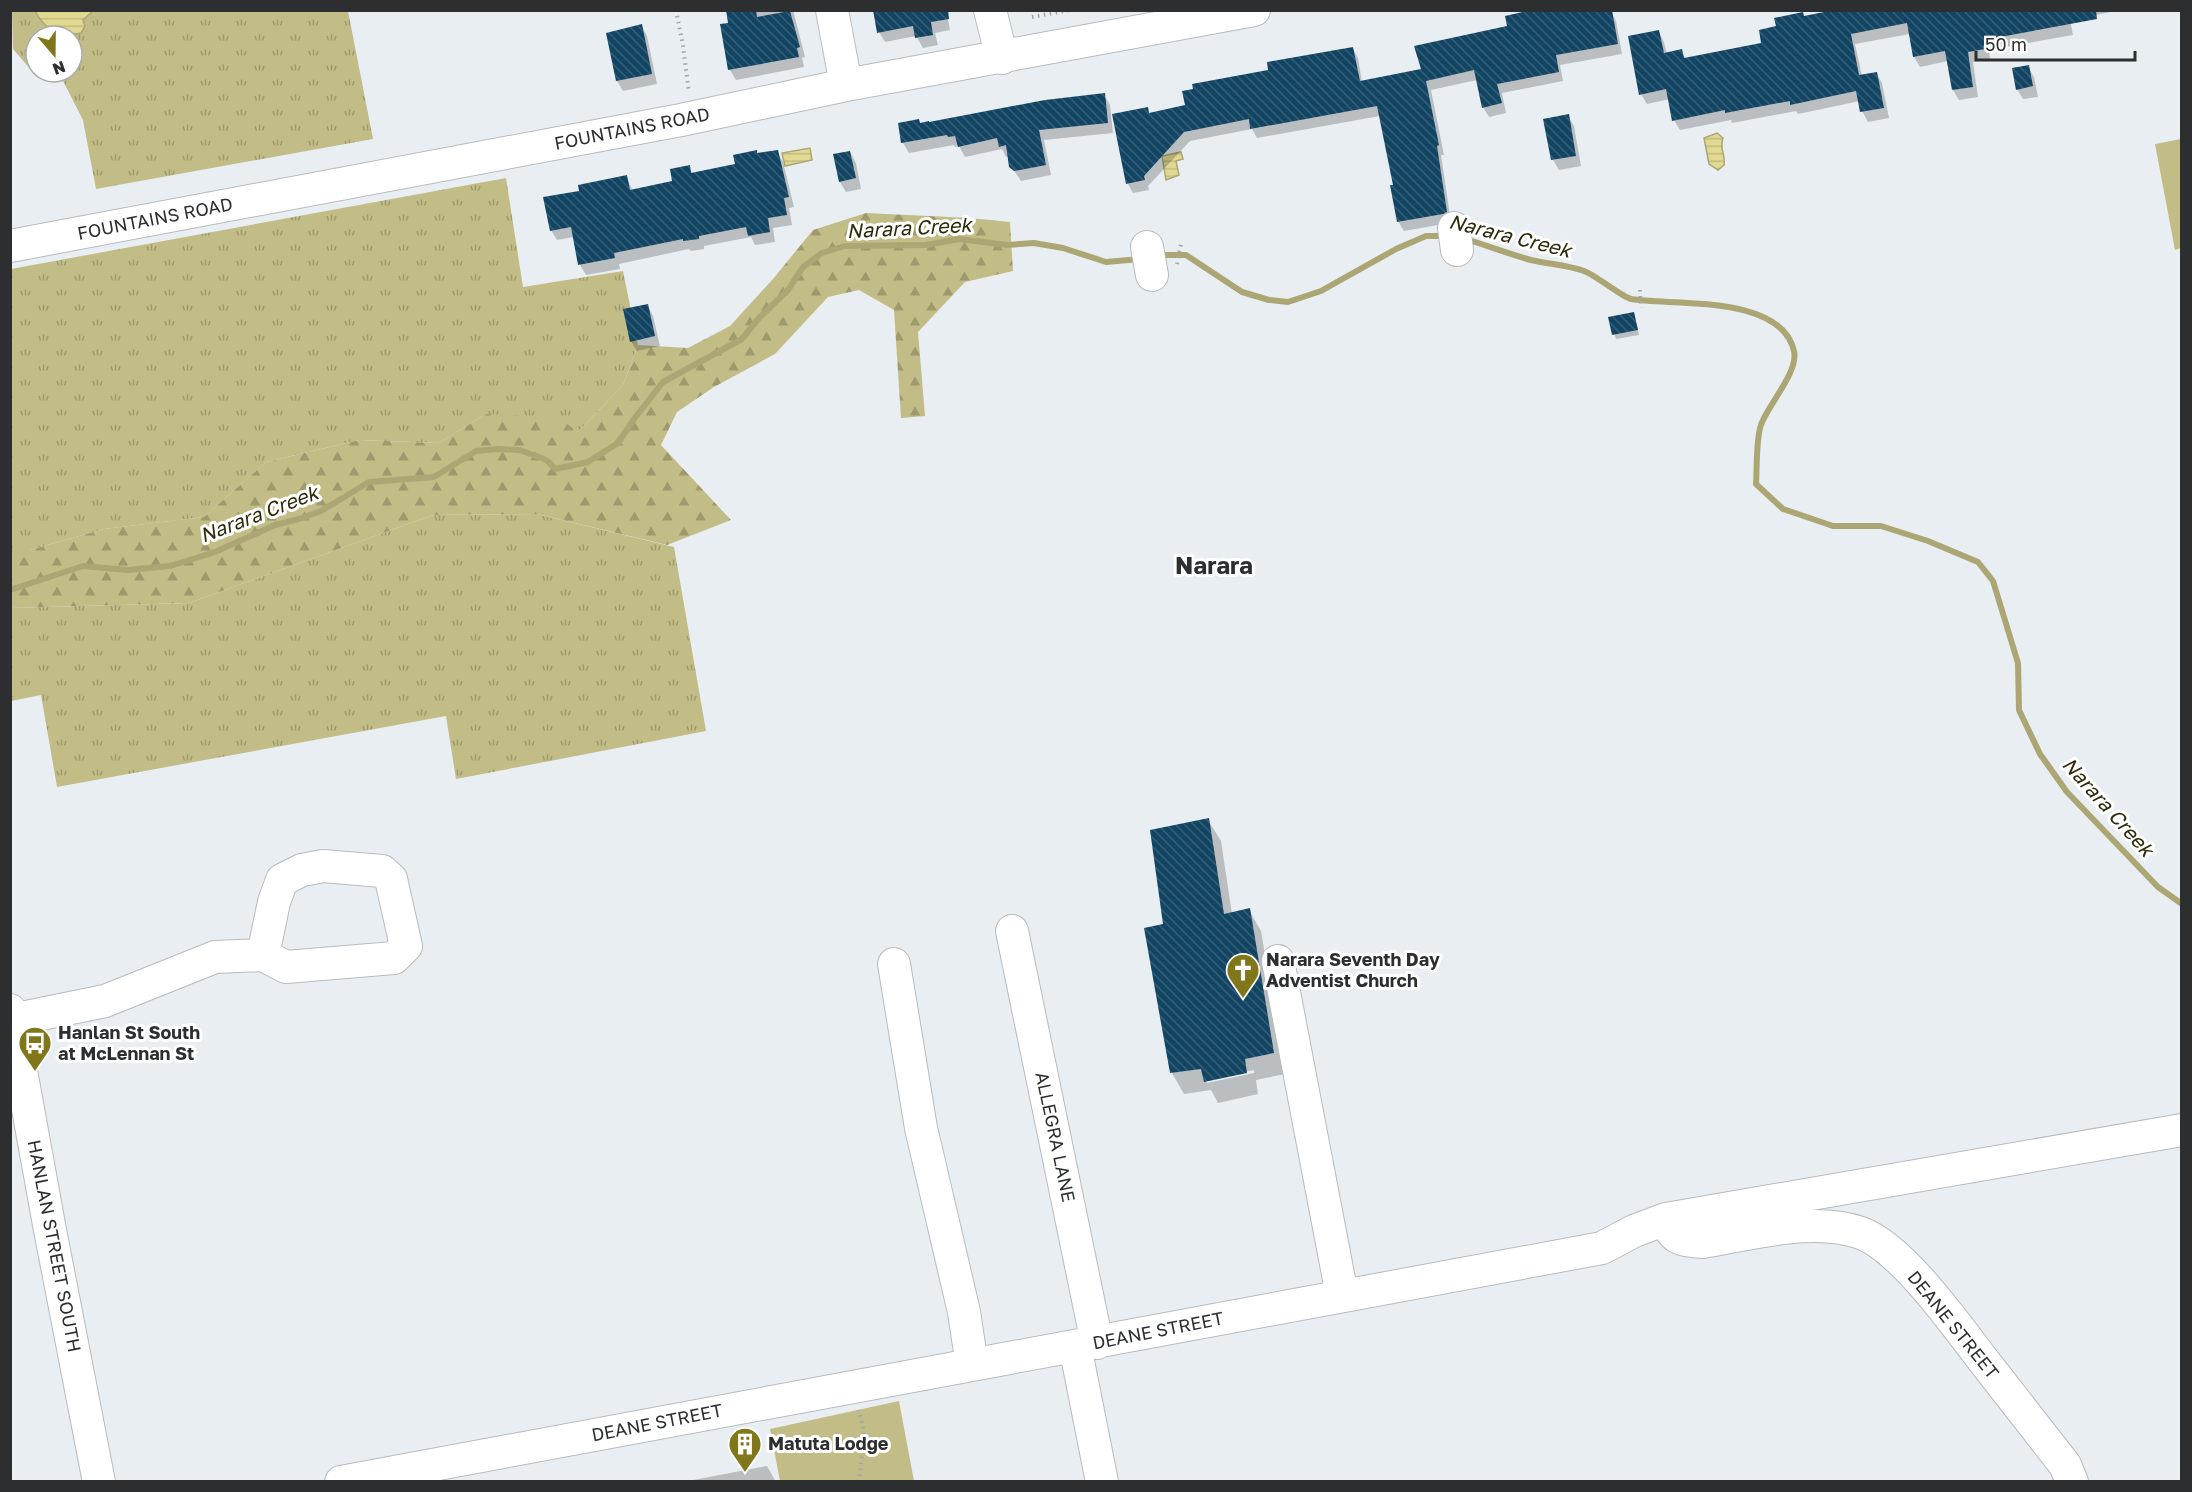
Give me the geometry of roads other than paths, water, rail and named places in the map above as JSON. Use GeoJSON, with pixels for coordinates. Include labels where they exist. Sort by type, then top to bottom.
{"type":"FeatureCollection","features":[{"type":"Feature","properties":{"kind":"street"},"geometry":{"type":"LineString","coordinates":[[832,10],[846,85]]}},
{"type":"Feature","properties":{"kind":"street"},"geometry":{"type":"LineString","coordinates":[[990,10],[1002,58]]}},
{"type":"Feature","properties":{"kind":"street","name":"FOUNTAINS ROAD"},"geometry":{"type":"LineString","coordinates":[[10,246],[693,117],[846,85],[1254,10]]}},
{"type":"Feature","properties":{"kind":"street"},"geometry":{"type":"LineString","coordinates":[[11,1015],[105,1001],[215,957],[263,955],[285,967],[394,958],[406,946],[391,879],[382,870],[323,866],[302,870],[282,880],[274,902],[263,955]]}},
{"type":"Feature","properties":{"kind":"street","name":"ALLEGRA LANE"},"geometry":{"type":"LineString","coordinates":[[1012,931],[1086,1345],[1102,1482]]}},
{"type":"Feature","properties":{"kind":"street"},"geometry":{"type":"LineString","coordinates":[[1278,961],[1342,1295]]}},
{"type":"Feature","properties":{"kind":"street"},"geometry":{"type":"LineString","coordinates":[[894,964],[921,1128],[964,1312],[972,1365]]}},
{"type":"Feature","properties":{"kind":"street","name":"HANLAN STREET SOUTH"},"geometry":{"type":"LineString","coordinates":[[11,1015],[99,1482]]}},
{"type":"Feature","properties":{"kind":"street","name":"DEANE STREET"},"geometry":{"type":"LineString","coordinates":[[341,1482],[374,1478],[1602,1248],[1634,1230],[1665,1219],[2181,1130]]}},
{"type":"Feature","properties":{"kind":"street","name":"DEANE STREET"},"geometry":{"type":"LineString","coordinates":[[1665,1219],[1669,1230],[1677,1238],[1702,1242],[1820,1225],[1860,1233],[1875,1239],[1931,1293],[2065,1465],[2072,1482]]}},
{"type":"Feature","properties":{"kind":"waterway","name":"Narara Creek"},"geometry":{"type":"LineString","coordinates":[[1159,255],[1186,255],[1242,292],[1269,300],[1288,302],[1321,291],[1396,249],[1426,236],[1447,236]]}},
{"type":"Feature","properties":{"kind":"waterway","name":"Narara Creek"},"geometry":{"type":"LineString","coordinates":[[10,590],[83,566],[127,570],[170,566],[215,552],[275,525],[321,511],[369,482],[434,477],[476,451],[519,450],[542,458],[555,469],[588,462],[618,443],[663,382],[742,339],[759,318],[788,290],[803,267],[822,253],[845,246],[926,245],[959,239],[1007,245],[1034,243],[1063,248],[1106,262],[1140,259]]}},
{"type":"Feature","properties":{"kind":"waterway","name":"Narara Creek"},"geometry":{"type":"LineString","coordinates":[[1466,239],[1531,260],[1584,271],[1631,299],[1723,306],[1748,311],[1769,320],[1785,333],[1794,351],[1794,359],[1792,369],[1764,417],[1759,431],[1756,484],[1783,509],[1833,526],[1881,526],[1928,541],[1978,562],[1993,581],[2018,663],[2019,710],[2040,754],[2067,792],[2158,887],[2182,904]]}},
{"type":"Feature","properties":{"kind":"place","name":"Narara Seventh Day Adventist Church"},"geometry":{"type":"Point","coordinates":[1243,999]}},
{"type":"Feature","properties":{"kind":"place","name":"Hanlan St South at McLennan St"},"geometry":{"type":"Point","coordinates":[35,1072]}},
{"type":"Feature","properties":{"kind":"place","name":"Matuta Lodge"},"geometry":{"type":"Point","coordinates":[745,1473]}},
{"type":"Feature","properties":{"kind":"district","name":"Narara"},"geometry":{"type":"Point","coordinates":[1214,566]}}]}
